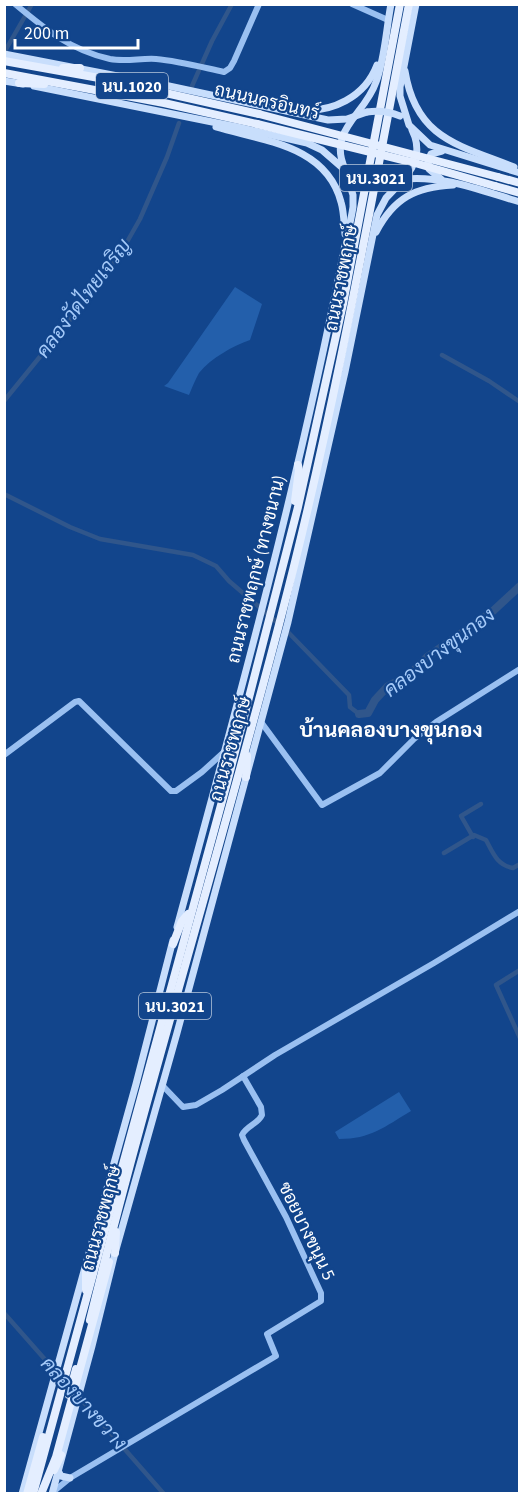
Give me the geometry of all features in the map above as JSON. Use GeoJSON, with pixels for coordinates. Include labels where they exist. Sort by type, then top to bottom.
{"type":"FeatureCollection","features":[{"type":"Feature","properties":{"kind":"main road"},"geometry":{"type":"LineString","coordinates":[[391,4],[376,84],[340,140],[341,161],[345,170],[352,178],[370,187],[382,188],[404,179],[412,170],[417,151],[417,142],[400,96],[404,62],[416,4]]}},
{"type":"Feature","properties":{"kind":"main road","name":"ถนนราชพฤกษ์"},"geometry":{"type":"LineString","coordinates":[[33,1494],[62,1383],[62,1368],[84,1299],[191,912],[298,507],[343,304],[400,4]]}},
{"type":"Feature","properties":{"kind":"main road","name":"ถนนราชพฤกษ์"},"geometry":{"type":"LineString","coordinates":[[42,1493],[249,737],[281,632],[342,352],[410,4]]}},
{"type":"Feature","properties":{"kind":"main road"},"geometry":{"type":"LineString","coordinates":[[276,109],[321,110],[336,106],[351,98],[366,86],[373,76],[382,50]]}},
{"type":"Feature","properties":{"kind":"main road","name":"ถนนนครอินทร์"},"geometry":{"type":"LineString","coordinates":[[4,54],[315,117],[337,120],[356,116]]}},
{"type":"Feature","properties":{"kind":"main road","name":"ถนนนครอินทร์"},"geometry":{"type":"LineString","coordinates":[[4,61],[99,78],[259,114],[519,183]]}},
{"type":"Feature","properties":{"kind":"main road"},"geometry":{"type":"LineString","coordinates":[[404,62],[411,97],[423,120],[433,130],[460,147],[519,171]]}},
{"type":"Feature","properties":{"kind":"main road"},"geometry":{"type":"LineString","coordinates":[[44,68],[81,68]]}},
{"type":"Feature","properties":{"kind":"main road","name":"ถนนนครอินทร์"},"geometry":{"type":"LineString","coordinates":[[4,73],[257,124],[415,163],[519,193]]}},
{"type":"Feature","properties":{"kind":"main road","name":"ถนนนครอินทร์"},"geometry":{"type":"LineString","coordinates":[[4,81],[307,143],[322,150],[345,170]]}},
{"type":"Feature","properties":{"kind":"main road"},"geometry":{"type":"LineString","coordinates":[[20,83],[70,85]]}},
{"type":"Feature","properties":{"kind":"main road"},"geometry":{"type":"LineString","coordinates":[[356,116],[367,112],[389,111],[400,116],[430,145],[442,151],[519,171]]}},
{"type":"Feature","properties":{"kind":"main road"},"geometry":{"type":"LineString","coordinates":[[187,117],[282,145],[315,161],[329,175],[340,196],[345,243]]}},
{"type":"Feature","properties":{"kind":"main road"},"geometry":{"type":"LineString","coordinates":[[307,143],[320,139],[324,135],[325,130],[322,124],[315,117]]}},
{"type":"Feature","properties":{"kind":"main road"},"geometry":{"type":"LineString","coordinates":[[441,179],[429,169],[428,161],[431,154],[442,151]]}},
{"type":"Feature","properties":{"kind":"main road","name":"ถนนราชพฤกษ์ (ทางขนาน)"},"geometry":{"type":"LineString","coordinates":[[22,1494],[54,1378],[62,1368],[86,1267],[264,604],[298,465],[354,201],[345,170]]}},
{"type":"Feature","properties":{"kind":"main road"},"geometry":{"type":"LineString","coordinates":[[404,179],[423,177],[441,179],[519,202]]}},
{"type":"Feature","properties":{"kind":"main road","name":"นบ.3021"},"geometry":{"type":"LineString","coordinates":[[284,619],[331,436],[380,207],[404,179]]}},
{"type":"Feature","properties":{"kind":"main road"},"geometry":{"type":"LineString","coordinates":[[373,237],[382,219],[404,196],[428,188],[460,184]]}},
{"type":"Feature","properties":{"kind":"main road"},"geometry":{"type":"LineString","coordinates":[[318,465],[331,436]]}},
{"type":"Feature","properties":{"kind":"main road"},"geometry":{"type":"LineString","coordinates":[[298,465],[295,500],[298,507]]}},
{"type":"Feature","properties":{"kind":"main road","name":"นบ.3021"},"geometry":{"type":"LineString","coordinates":[[52,1493],[115,1253],[261,722],[281,632]]}},
{"type":"Feature","properties":{"kind":"main road"},"geometry":{"type":"LineString","coordinates":[[246,777],[249,737]]}},
{"type":"Feature","properties":{"kind":"main road"},"geometry":{"type":"LineString","coordinates":[[172,944],[185,916],[191,912]]}},
{"type":"Feature","properties":{"kind":"main road"},"geometry":{"type":"LineString","coordinates":[[115,1253],[117,1215]]}},
{"type":"Feature","properties":{"kind":"main road"},"geometry":{"type":"LineString","coordinates":[[42,1493],[56,1457],[116,1235]]}},
{"type":"Feature","properties":{"kind":"main road"},"geometry":{"type":"LineString","coordinates":[[27,1494],[84,1299],[86,1267]]}},
{"type":"Feature","properties":{"kind":"main road"},"geometry":{"type":"LineString","coordinates":[[42,1493],[61,1455]]}},
{"type":"Feature","properties":{"kind":"main road"},"geometry":{"type":"LineString","coordinates":[[57,1469],[61,1476],[70,1478]]}},
{"type":"Feature","properties":{"kind":"street"},"geometry":{"type":"LineString","coordinates":[[15,4],[63,41],[111,59],[157,60],[224,72],[230,68],[259,4]]}},
{"type":"Feature","properties":{"kind":"street"},"geometry":{"type":"LineString","coordinates":[[352,4],[388,20]]}},
{"type":"Feature","properties":{"kind":"street"},"geometry":{"type":"LineString","coordinates":[[261,722],[322,806],[380,773],[414,739],[436,722],[519,669]]}},
{"type":"Feature","properties":{"kind":"street"},"geometry":{"type":"LineString","coordinates":[[4,755],[79,701],[158,777],[168,790],[176,791],[202,772],[224,751]]}},
{"type":"Feature","properties":{"kind":"street"},"geometry":{"type":"LineString","coordinates":[[202,772],[212,770],[219,772]]}},
{"type":"Feature","properties":{"kind":"street"},"geometry":{"type":"LineString","coordinates":[[162,1084],[179,1104],[187,1108],[205,1100],[275,1054],[434,963],[519,911]]}},
{"type":"Feature","properties":{"kind":"street","name":"ซอยบางขนุน 5"},"geometry":{"type":"LineString","coordinates":[[70,1478],[276,1356],[267,1334],[321,1301],[321,1293],[286,1217],[242,1135],[244,1130],[258,1121],[262,1115],[261,1107],[243,1076]]}},
{"type":"Feature","properties":{"kind":"street"},"geometry":{"type":"LineString","coordinates":[[52,1493],[70,1478]]}},
{"type":"Feature","properties":{"kind":"shaded area"},"geometry":{"type":"Polygon","coordinates":[[[235,287],[262,304],[250,340],[210,362],[199,373],[189,395],[164,386],[168,383],[235,287]]]}},
{"type":"Feature","properties":{"kind":"shaded area"},"geometry":{"type":"Polygon","coordinates":[[[399,1092],[411,1111],[369,1134],[339,1139],[335,1132],[399,1092]]]}},
{"type":"Feature","properties":{"kind":"waterway"},"geometry":{"type":"LineString","coordinates":[[5,51],[32,4]]}},
{"type":"Feature","properties":{"kind":"waterway","name":"คลองวัดไทยเจริญ"},"geometry":{"type":"LineString","coordinates":[[192,86],[232,4]]}},
{"type":"Feature","properties":{"kind":"waterway","name":"คลองวัดไทยเจริญ"},"geometry":{"type":"LineString","coordinates":[[4,401],[86,300],[123,249],[140,219],[179,123]]}},
{"type":"Feature","properties":{"kind":"waterway"},"geometry":{"type":"LineString","coordinates":[[442,355],[489,381],[520,402]]}},
{"type":"Feature","properties":{"kind":"waterway"},"geometry":{"type":"LineString","coordinates":[[4,494],[70,527],[100,539],[193,555],[216,566],[229,581],[280,625]]}},
{"type":"Feature","properties":{"kind":"waterway","name":"คลองบางขุนกอง"},"geometry":{"type":"LineString","coordinates":[[359,714],[368,713],[375,700],[388,686],[408,676],[427,657],[493,611],[520,586]]}},
{"type":"Feature","properties":{"kind":"waterway"},"geometry":{"type":"LineString","coordinates":[[286,630],[349,695],[350,707],[359,714]]}},
{"type":"Feature","properties":{"kind":"waterway"},"geometry":{"type":"LineString","coordinates":[[473,837],[461,816],[481,804]]}},
{"type":"Feature","properties":{"kind":"waterway"},"geometry":{"type":"LineString","coordinates":[[444,853],[474,835],[486,840],[496,858],[503,864],[513,868],[520,864]]}},
{"type":"Feature","properties":{"kind":"waterway"},"geometry":{"type":"LineString","coordinates":[[520,970],[496,985],[520,1038]]}},
{"type":"Feature","properties":{"kind":"waterway","name":"คลองบางขวาง"},"geometry":{"type":"LineString","coordinates":[[4,1313],[64,1381]]}},
{"type":"Feature","properties":{"kind":"waterway","name":"คลองบางขวาง"},"geometry":{"type":"LineString","coordinates":[[78,1396],[164,1494]]}},
{"type":"Feature","properties":{"kind":"district","name":"บ้านคลองบางขุนกอง"},"geometry":{"type":"Point","coordinates":[391,730]}}]}
